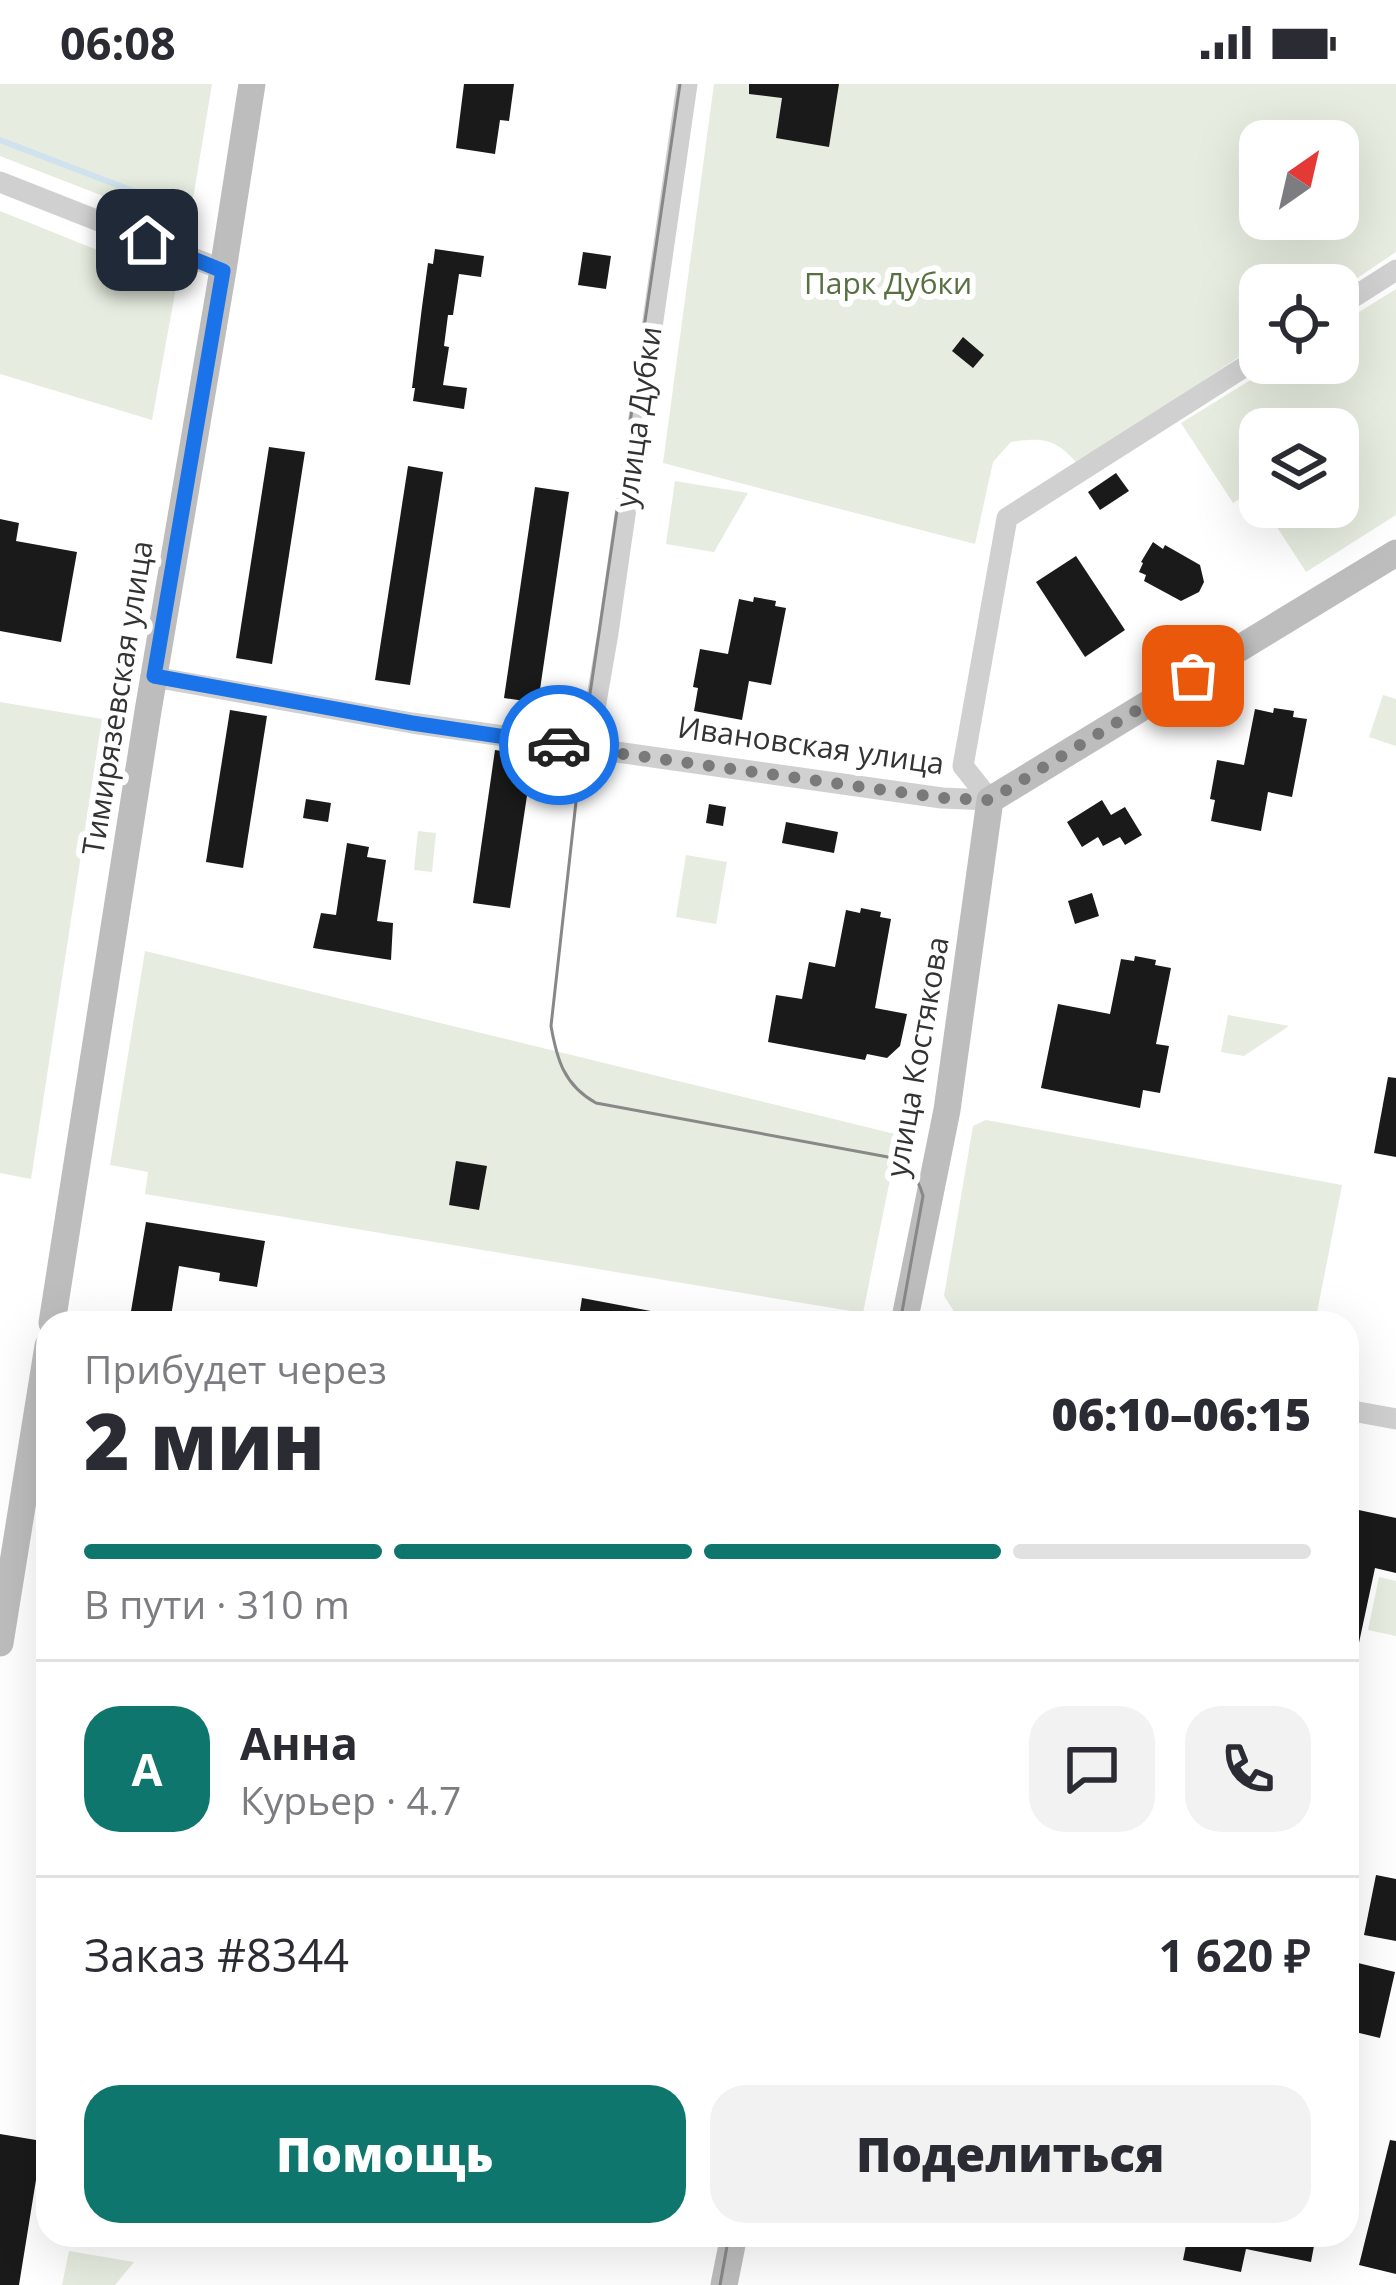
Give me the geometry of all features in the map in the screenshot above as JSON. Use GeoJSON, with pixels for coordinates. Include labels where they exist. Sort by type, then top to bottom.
{"type":"FeatureCollection","features":[{"type":"Feature","properties":{"kind":"main road","name":"Тимирязевская улица"},"geometry":{"type":"LineString","coordinates":[[54,1311],[252,84]]}},
{"type":"Feature","properties":{"kind":"main road"},"geometry":{"type":"LineString","coordinates":[[990,800],[1396,553]]}},
{"type":"Feature","properties":{"kind":"main road","name":"улица Костякова"},"geometry":{"type":"LineString","coordinates":[[906,1311],[947,1110],[990,800]]}},
{"type":"Feature","properties":{"kind":"main road"},"geometry":{"type":"LineString","coordinates":[[0,1643],[36,1420]]}},
{"type":"Feature","properties":{"kind":"main road"},"geometry":{"type":"LineString","coordinates":[[724,2285],[732,2247]]}},
{"type":"Feature","properties":{"kind":"street","name":"улица Дубки"},"geometry":{"type":"LineString","coordinates":[[588,749],[687,84]]}},
{"type":"Feature","properties":{"kind":"street"},"geometry":{"type":"LineString","coordinates":[[0,182],[223,271]]}},
{"type":"Feature","properties":{"kind":"street"},"geometry":{"type":"LineString","coordinates":[[1359,294],[1396,270]]}},
{"type":"Feature","properties":{"kind":"street"},"geometry":{"type":"LineString","coordinates":[[990,800],[963,766],[1007,518],[1239,370]]}},
{"type":"Feature","properties":{"kind":"street","name":"Ивановская улица"},"geometry":{"type":"LineString","coordinates":[[154,676],[412,723],[942,798],[990,800]]}},
{"type":"Feature","properties":{"kind":"street"},"geometry":{"type":"LineString","coordinates":[[1359,1412],[1396,1419]]}},
{"type":"Feature","properties":{"kind":"green space"},"geometry":{"type":"Polygon","coordinates":[[[0,84],[212,84],[188,229],[0,156],[0,84]]]}},
{"type":"Feature","properties":{"kind":"green space","name":"Парк Дубки"},"geometry":{"type":"Polygon","coordinates":[[[714,84],[1396,84],[1396,252],[1359,277],[1359,264],[1239,264],[1239,357],[1078,464],[1049,442],[1011,442],[993,462],[975,544],[663,463],[714,84]]]}},
{"type":"Feature","properties":{"kind":"green space"},"geometry":{"type":"Polygon","coordinates":[[[0,211],[177,282],[152,420],[0,374],[0,211]]]}},
{"type":"Feature","properties":{"kind":"green space"},"geometry":{"type":"Polygon","coordinates":[[[1396,289],[1396,515],[1306,572],[1278,528],[1359,528],[1359,408],[1239,408],[1239,499],[1233,503],[1181,423],[1244,384],[1359,384],[1359,312],[1396,289]]]}},
{"type":"Feature","properties":{"kind":"green space"},"geometry":{"type":"Polygon","coordinates":[[[675,481],[748,493],[714,552],[666,544],[675,481]]]}},
{"type":"Feature","properties":{"kind":"green space"},"geometry":{"type":"Polygon","coordinates":[[[1383,695],[1396,699],[1396,746],[1369,737],[1383,695]]]}},
{"type":"Feature","properties":{"kind":"green space"},"geometry":{"type":"Polygon","coordinates":[[[0,702],[102,719],[31,1179],[0,1173],[0,702]]]}},
{"type":"Feature","properties":{"kind":"green space"},"geometry":{"type":"Polygon","coordinates":[[[418,831],[436,833],[432,872],[414,870],[418,831]]]}},
{"type":"Feature","properties":{"kind":"green space"},"geometry":{"type":"Polygon","coordinates":[[[686,855],[727,862],[716,924],[676,917],[686,855]]]}},
{"type":"Feature","properties":{"kind":"green space"},"geometry":{"type":"Polygon","coordinates":[[[145,951],[899,1135],[863,1311],[145,1194],[148,1172],[110,1165],[145,951]]]}},
{"type":"Feature","properties":{"kind":"green space"},"geometry":{"type":"Polygon","coordinates":[[[1228,1015],[1289,1026],[1244,1056],[1221,1052],[1228,1015]]]}},
{"type":"Feature","properties":{"kind":"green space"},"geometry":{"type":"Polygon","coordinates":[[[986,1120],[1342,1185],[1317,1311],[954,1311],[944,1296],[973,1126],[986,1120]]]}},
{"type":"Feature","properties":{"kind":"green space"},"geometry":{"type":"Polygon","coordinates":[[[1379,1577],[1396,1581],[1396,1636],[1368,1630],[1379,1577]]]}},
{"type":"Feature","properties":{"kind":"green space"},"geometry":{"type":"Polygon","coordinates":[[[69,2251],[134,2262],[115,2285],[62,2285],[69,2251]]]}},
{"type":"Feature","properties":{"kind":"building"},"geometry":{"type":"Polygon","coordinates":[[[464,84],[514,84],[509,121],[500,120],[495,154],[456,148],[464,84]]]}},
{"type":"Feature","properties":{"kind":"building"},"geometry":{"type":"Polygon","coordinates":[[[749,84],[839,84],[829,147],[776,138],[782,98],[749,94],[749,84]]]}},
{"type":"Feature","properties":{"kind":"building"},"geometry":{"type":"Polygon","coordinates":[[[435,249],[484,256],[481,277],[459,274],[453,315],[448,315],[443,385],[467,388],[464,409],[413,401],[428,263],[433,264],[435,249]]]}},
{"type":"Feature","properties":{"kind":"building"},"geometry":{"type":"Polygon","coordinates":[[[583,252],[611,256],[606,289],[578,285],[583,252]]]}},
{"type":"Feature","properties":{"kind":"building"},"geometry":{"type":"Polygon","coordinates":[[[963,337],[984,355],[973,368],[952,351],[963,337]]]}},
{"type":"Feature","properties":{"kind":"building"},"geometry":{"type":"Polygon","coordinates":[[[269,447],[305,452],[272,664],[236,658],[269,447]]]}},
{"type":"Feature","properties":{"kind":"building"},"geometry":{"type":"Polygon","coordinates":[[[408,466],[443,472],[410,685],[375,680],[408,466]]]}},
{"type":"Feature","properties":{"kind":"building"},"geometry":{"type":"Polygon","coordinates":[[[1116,473],[1129,491],[1100,510],[1088,492],[1116,473]]]}},
{"type":"Feature","properties":{"kind":"building"},"geometry":{"type":"Polygon","coordinates":[[[535,487],[569,492],[538,703],[504,698],[535,487]]]}},
{"type":"Feature","properties":{"kind":"building"},"geometry":{"type":"Polygon","coordinates":[[[0,519],[19,523],[16,541],[77,552],[61,642],[0,631],[0,519]]]}},
{"type":"Feature","properties":{"kind":"building"},"geometry":{"type":"Polygon","coordinates":[[[1153,542],[1200,565],[1204,582],[1199,592],[1181,601],[1144,581],[1141,562],[1153,542]]]}},
{"type":"Feature","properties":{"kind":"building"},"geometry":{"type":"Polygon","coordinates":[[[1076,556],[1125,630],[1085,657],[1036,582],[1076,556]]]}},
{"type":"Feature","properties":{"kind":"building"},"geometry":{"type":"Polygon","coordinates":[[[754,597],[786,608],[771,685],[749,681],[742,720],[694,711],[700,649],[728,654],[739,599],[753,602],[754,597]]]}},
{"type":"Feature","properties":{"kind":"building"},"geometry":{"type":"Polygon","coordinates":[[[1184,627],[1193,641],[1178,650],[1169,637],[1184,627]]]}},
{"type":"Feature","properties":{"kind":"building"},"geometry":{"type":"Polygon","coordinates":[[[1274,708],[1307,719],[1292,797],[1268,792],[1261,831],[1211,821],[1217,760],[1244,765],[1255,709],[1273,713],[1274,708]]]}},
{"type":"Feature","properties":{"kind":"building"},"geometry":{"type":"Polygon","coordinates":[[[230,710],[267,716],[243,868],[206,862],[230,710]]]}},
{"type":"Feature","properties":{"kind":"building"},"geometry":{"type":"Polygon","coordinates":[[[495,750],[533,756],[510,908],[473,903],[495,750]]]}},
{"type":"Feature","properties":{"kind":"building"},"geometry":{"type":"Polygon","coordinates":[[[306,799],[331,803],[328,822],[303,818],[306,799]]]}},
{"type":"Feature","properties":{"kind":"building"},"geometry":{"type":"Polygon","coordinates":[[[1102,800],[1111,815],[1125,807],[1142,835],[1125,845],[1120,837],[1103,846],[1098,837],[1082,847],[1067,822],[1102,800]]]}},
{"type":"Feature","properties":{"kind":"building"},"geometry":{"type":"Polygon","coordinates":[[[709,804],[726,807],[723,826],[706,823],[709,804]]]}},
{"type":"Feature","properties":{"kind":"building"},"geometry":{"type":"Polygon","coordinates":[[[786,822],[838,832],[834,853],[782,843],[786,822]]]}},
{"type":"Feature","properties":{"kind":"building"},"geometry":{"type":"Polygon","coordinates":[[[347,843],[369,847],[367,857],[386,860],[377,921],[393,923],[391,960],[313,948],[321,913],[336,915],[347,843]]]}},
{"type":"Feature","properties":{"kind":"building"},"geometry":{"type":"Polygon","coordinates":[[[1092,893],[1099,916],[1075,924],[1068,901],[1092,893]]]}},
{"type":"Feature","properties":{"kind":"building"},"geometry":{"type":"Polygon","coordinates":[[[861,908],[891,919],[875,1008],[907,1014],[900,1046],[887,1058],[867,1054],[865,1060],[768,1042],[776,995],[802,999],[809,962],[835,967],[846,910],[860,913],[861,908]]]}},
{"type":"Feature","properties":{"kind":"building"},"geometry":{"type":"Polygon","coordinates":[[[1135,956],[1171,968],[1156,1044],[1169,1046],[1160,1093],[1143,1090],[1140,1108],[1041,1088],[1058,1004],[1110,1014],[1121,959],[1134,961],[1135,956]]]}},
{"type":"Feature","properties":{"kind":"building"},"geometry":{"type":"Polygon","coordinates":[[[1388,1077],[1396,1078],[1396,1157],[1374,1153],[1388,1077]]]}},
{"type":"Feature","properties":{"kind":"building"},"geometry":{"type":"Polygon","coordinates":[[[456,1161],[487,1166],[479,1210],[449,1205],[456,1161]]]}},
{"type":"Feature","properties":{"kind":"building"},"geometry":{"type":"Polygon","coordinates":[[[146,1222],[265,1241],[257,1287],[219,1281],[220,1273],[179,1266],[172,1311],[131,1311],[146,1222]]]}},
{"type":"Feature","properties":{"kind":"building"},"geometry":{"type":"Polygon","coordinates":[[[582,1298],[651,1311],[580,1311],[582,1298]]]}},
{"type":"Feature","properties":{"kind":"building"},"geometry":{"type":"Polygon","coordinates":[[[1359,1510],[1396,1518],[1396,1573],[1375,1568],[1359,1643],[1359,1510]]]}},
{"type":"Feature","properties":{"kind":"building"},"geometry":{"type":"Polygon","coordinates":[[[1376,1875],[1396,1879],[1396,1941],[1364,1935],[1376,1875]]]}},
{"type":"Feature","properties":{"kind":"building"},"geometry":{"type":"Polygon","coordinates":[[[1359,1963],[1395,1972],[1380,2038],[1359,2033],[1359,1963]]]}},
{"type":"Feature","properties":{"kind":"building"},"geometry":{"type":"Polygon","coordinates":[[[0,2134],[36,2140],[36,2180],[19,2285],[0,2285],[0,2134]]]}},
{"type":"Feature","properties":{"kind":"building"},"geometry":{"type":"Polygon","coordinates":[[[1390,2140],[1396,2141],[1396,2274],[1359,2265],[1390,2140]]]}},
{"type":"Feature","properties":{"kind":"building"},"geometry":{"type":"Polygon","coordinates":[[[1186,2247],[1314,2247],[1311,2262],[1246,2249],[1241,2272],[1183,2260],[1186,2247]]]}},
{"type":"Feature","properties":{"kind":"waterway"},"geometry":{"type":"LineString","coordinates":[[0,140],[175,207]]}},
{"type":"Feature","properties":{"kind":"tram line"},"geometry":{"type":"LineString","coordinates":[[680,84],[582,748],[551,1026],[564,1070],[576,1088],[596,1103],[888,1157],[906,1167],[923,1196],[902,1311]]}},
{"type":"Feature","properties":{"kind":"tram line"},"geometry":{"type":"LineString","coordinates":[[720,2285],[727,2247]]}},
{"type":"Feature","properties":{"kind":"way so far"},"geometry":{"type":"LineString","coordinates":[[559,745],[942,798],[990,800],[1193,676]]}},
{"type":"Feature","properties":{"kind":"route"},"geometry":{"type":"LineString","coordinates":[[147,240],[223,271],[154,676],[559,745]]}}]}
